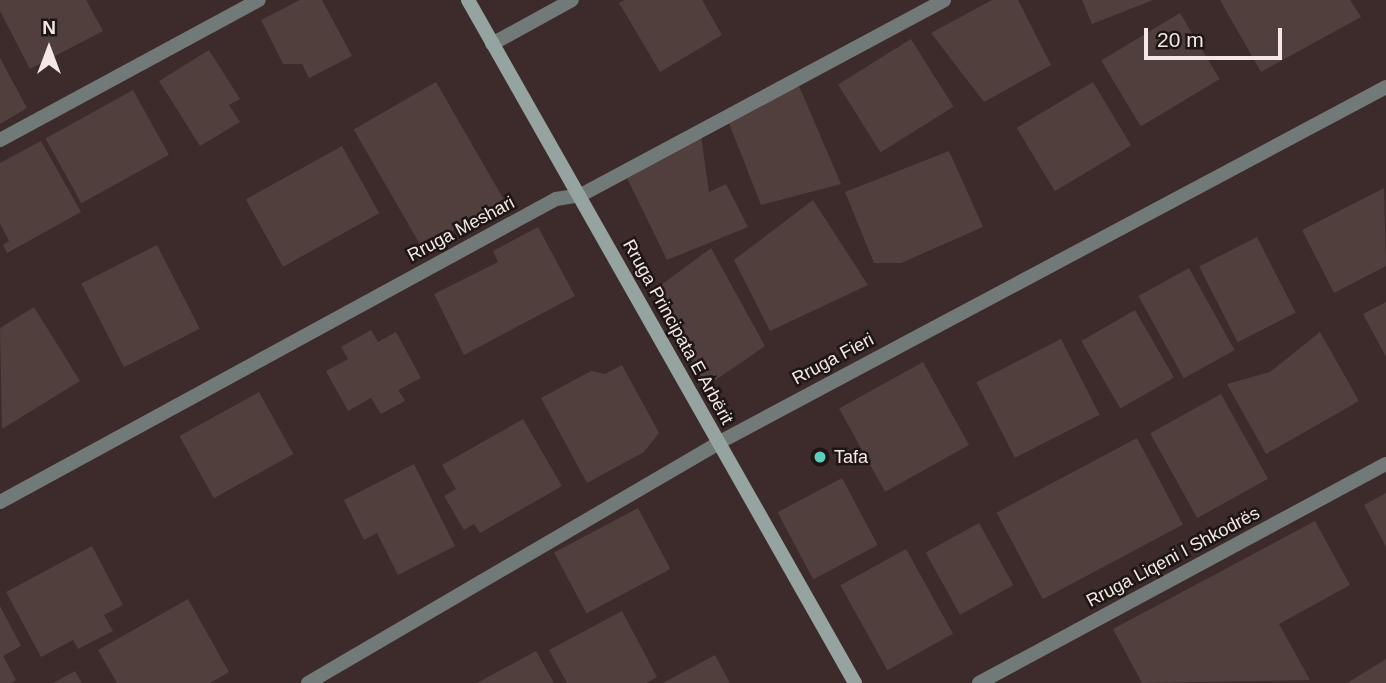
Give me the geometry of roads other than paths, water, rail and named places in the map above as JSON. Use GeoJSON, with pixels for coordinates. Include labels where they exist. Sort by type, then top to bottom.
{"type":"FeatureCollection","features":[{"type":"Feature","properties":{"kind":"street"},"geometry":{"type":"LineString","coordinates":[[0,140],[259,0]]}},
{"type":"Feature","properties":{"kind":"street","name":"Rruga Principata E Arbërit"},"geometry":{"type":"LineString","coordinates":[[468,0],[581,195],[855,683]]}},
{"type":"Feature","properties":{"kind":"street"},"geometry":{"type":"LineString","coordinates":[[492,44],[572,0]]}},
{"type":"Feature","properties":{"kind":"street","name":"Rruga Meshari"},"geometry":{"type":"LineString","coordinates":[[0,502],[556,199],[581,195],[944,0]]}},
{"type":"Feature","properties":{"kind":"street","name":"Rruga Fieri"},"geometry":{"type":"LineString","coordinates":[[308,683],[718,443],[1386,87]]}},
{"type":"Feature","properties":{"kind":"street","name":"Rruga Liqeni I Shkodrës"},"geometry":{"type":"LineString","coordinates":[[979,683],[1386,464]]}},
{"type":"Feature","properties":{"kind":"place","name":"Tafa"},"geometry":{"type":"Point","coordinates":[820,457]}}]}
